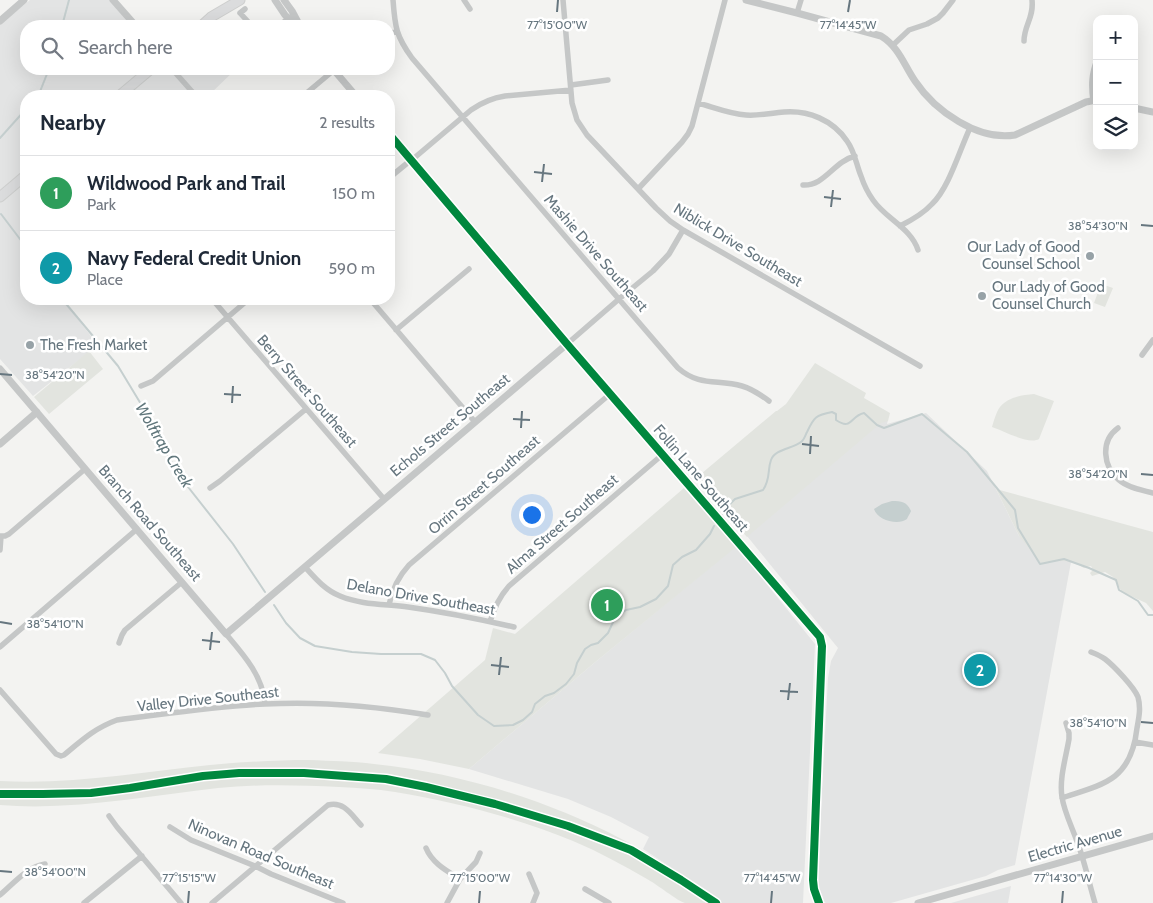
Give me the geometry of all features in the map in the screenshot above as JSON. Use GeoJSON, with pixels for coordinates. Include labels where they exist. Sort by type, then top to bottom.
{"type":"FeatureCollection","features":[{"type":"Feature","properties":{"kind":"main road"},"geometry":{"type":"LineString","coordinates":[[212,17],[228,0]]}},
{"type":"Feature","properties":{"kind":"main road"},"geometry":{"type":"LineString","coordinates":[[208,20],[240,0]]}},
{"type":"Feature","properties":{"kind":"main road"},"geometry":{"type":"LineString","coordinates":[[126,90],[144,75]]}},
{"type":"Feature","properties":{"kind":"main road"},"geometry":{"type":"LineString","coordinates":[[0,198],[20,180]]}},
{"type":"Feature","properties":{"kind":"street"},"geometry":{"type":"LineString","coordinates":[[0,21],[24,0]]}},
{"type":"Feature","properties":{"kind":"street"},"geometry":{"type":"LineString","coordinates":[[112,0],[130,20]]}},
{"type":"Feature","properties":{"kind":"street"},"geometry":{"type":"LineString","coordinates":[[275,0],[280,9],[290,20]]}},
{"type":"Feature","properties":{"kind":"street"},"geometry":{"type":"LineString","coordinates":[[284,0],[292,10],[296,20]]}},
{"type":"Feature","properties":{"kind":"street","name":"Mashie Drive Southeast"},"geometry":{"type":"LineString","coordinates":[[393,0],[397,32],[412,58],[678,368],[699,380],[743,386],[769,401]]}},
{"type":"Feature","properties":{"kind":"street"},"geometry":{"type":"LineString","coordinates":[[464,0],[470,9]]}},
{"type":"Feature","properties":{"kind":"street","name":"Niblick Drive Southeast"},"geometry":{"type":"LineString","coordinates":[[563,0],[574,113],[582,128],[638,190],[670,221],[683,230],[920,366]]}},
{"type":"Feature","properties":{"kind":"street"},"geometry":{"type":"LineString","coordinates":[[638,190],[682,142],[692,126],[725,0]]}},
{"type":"Feature","properties":{"kind":"street"},"geometry":{"type":"LineString","coordinates":[[746,0],[880,36],[899,52],[916,82],[930,99],[970,128],[987,134],[1008,136],[1015,134],[1093,100]]}},
{"type":"Feature","properties":{"kind":"street"},"geometry":{"type":"LineString","coordinates":[[797,13],[801,0]]}},
{"type":"Feature","properties":{"kind":"street"},"geometry":{"type":"LineString","coordinates":[[893,45],[910,30],[938,18],[952,0]]}},
{"type":"Feature","properties":{"kind":"street"},"geometry":{"type":"LineString","coordinates":[[1024,41],[1025,30],[1032,13],[1032,0]]}},
{"type":"Feature","properties":{"kind":"street"},"geometry":{"type":"LineString","coordinates":[[245,9],[240,13],[246,20]]}},
{"type":"Feature","properties":{"kind":"street"},"geometry":{"type":"LineString","coordinates":[[1093,69],[1091,85],[1093,92]]}},
{"type":"Feature","properties":{"kind":"street"},"geometry":{"type":"LineString","coordinates":[[177,75],[191,90]]}},
{"type":"Feature","properties":{"kind":"street"},"geometry":{"type":"LineString","coordinates":[[310,90],[328,75]]}},
{"type":"Feature","properties":{"kind":"street"},"geometry":{"type":"LineString","coordinates":[[338,75],[351,90]]}},
{"type":"Feature","properties":{"kind":"street"},"geometry":{"type":"LineString","coordinates":[[395,173],[479,104],[496,98],[608,80]]}},
{"type":"Feature","properties":{"kind":"street"},"geometry":{"type":"LineString","coordinates":[[698,103],[747,115],[792,112],[809,114],[836,129],[848,142],[860,176],[872,199],[911,236],[918,250]]}},
{"type":"Feature","properties":{"kind":"street"},"geometry":{"type":"LineString","coordinates":[[1138,109],[1153,112]]}},
{"type":"Feature","properties":{"kind":"street"},"geometry":{"type":"LineString","coordinates":[[900,226],[922,214],[938,198],[970,128]]}},
{"type":"Feature","properties":{"kind":"street","name":"Follin Lane Southeast"},"geometry":{"type":"LineString","coordinates":[[395,141],[662,455],[820,636],[822,641],[813,880],[819,903]]}},
{"type":"Feature","properties":{"kind":"street"},"geometry":{"type":"LineString","coordinates":[[803,184],[810,185],[820,181],[842,161],[854,156]]}},
{"type":"Feature","properties":{"kind":"street","name":"Echols Street Southeast"},"geometry":{"type":"LineString","coordinates":[[226,634],[653,271],[663,262],[683,230]]}},
{"type":"Feature","properties":{"kind":"street"},"geometry":{"type":"LineString","coordinates":[[396,330],[469,269]]}},
{"type":"Feature","properties":{"kind":"street","name":"Berry Street Southeast"},"geometry":{"type":"LineString","coordinates":[[217,305],[384,499]]}},
{"type":"Feature","properties":{"kind":"street"},"geometry":{"type":"LineString","coordinates":[[141,386],[153,381],[243,305]]}},
{"type":"Feature","properties":{"kind":"street"},"geometry":{"type":"LineString","coordinates":[[375,305],[475,422]]}},
{"type":"Feature","properties":{"kind":"street"},"geometry":{"type":"LineString","coordinates":[[1142,355],[1153,340]]}},
{"type":"Feature","properties":{"kind":"street","name":"Branch Road Southeast"},"geometry":{"type":"LineString","coordinates":[[0,369],[244,656],[263,691],[265,704]]}},
{"type":"Feature","properties":{"kind":"street","name":"Orrin Street Southeast"},"geometry":{"type":"LineString","coordinates":[[389,605],[396,582],[409,565],[610,394]]}},
{"type":"Feature","properties":{"kind":"street"},"geometry":{"type":"LineString","coordinates":[[210,488],[306,409]]}},
{"type":"Feature","properties":{"kind":"street"},"geometry":{"type":"LineString","coordinates":[[0,444],[37,412]]}},
{"type":"Feature","properties":{"kind":"street"},"geometry":{"type":"LineString","coordinates":[[1118,428],[1107,440],[1106,458],[1110,470],[1124,484],[1153,493]]}},
{"type":"Feature","properties":{"kind":"street","name":"Alma Street Southeast"},"geometry":{"type":"LineString","coordinates":[[490,622],[495,605],[509,586],[662,455]]}},
{"type":"Feature","properties":{"kind":"street"},"geometry":{"type":"LineString","coordinates":[[0,550],[1,536],[9,534],[85,469]]}},
{"type":"Feature","properties":{"kind":"street"},"geometry":{"type":"LineString","coordinates":[[0,647],[137,529]]}},
{"type":"Feature","properties":{"kind":"street","name":"Delano Drive Southeast"},"geometry":{"type":"LineString","coordinates":[[305,567],[323,586],[340,596],[358,602],[448,614],[514,627]]}},
{"type":"Feature","properties":{"kind":"street"},"geometry":{"type":"LineString","coordinates":[[119,643],[125,630],[182,582]]}},
{"type":"Feature","properties":{"kind":"street"},"geometry":{"type":"LineString","coordinates":[[1062,798],[1098,785],[1115,776],[1128,761],[1135,742],[1140,712],[1138,698],[1125,679],[1106,659],[1091,652]]}},
{"type":"Feature","properties":{"kind":"street","name":"Valley Drive Southeast"},"geometry":{"type":"LineString","coordinates":[[0,690],[56,754],[61,756],[93,731],[117,720],[202,709],[265,704],[338,704],[428,715]]}},
{"type":"Feature","properties":{"kind":"street"},"geometry":{"type":"LineString","coordinates":[[1066,723],[1069,739],[1062,782],[1062,798],[1082,856],[1095,903]]}},
{"type":"Feature","properties":{"kind":"street"},"geometry":{"type":"LineString","coordinates":[[1135,742],[1153,745]]}},
{"type":"Feature","properties":{"kind":"street"},"geometry":{"type":"LineString","coordinates":[[212,903],[328,805],[338,802],[361,824]]}},
{"type":"Feature","properties":{"kind":"street"},"geometry":{"type":"LineString","coordinates":[[109,816],[181,903]]}},
{"type":"Feature","properties":{"kind":"street","name":"Ninovan Road Southeast"},"geometry":{"type":"LineString","coordinates":[[170,827],[191,840],[343,903]]}},
{"type":"Feature","properties":{"kind":"street","name":"Electric Avenue"},"geometry":{"type":"LineString","coordinates":[[918,903],[1153,836]]}},
{"type":"Feature","properties":{"kind":"street"},"geometry":{"type":"LineString","coordinates":[[426,848],[435,862],[460,880]]}},
{"type":"Feature","properties":{"kind":"street"},"geometry":{"type":"LineString","coordinates":[[447,903],[460,880],[476,862],[480,853]]}},
{"type":"Feature","properties":{"kind":"street"},"geometry":{"type":"LineString","coordinates":[[84,903],[142,856]]}},
{"type":"Feature","properties":{"kind":"street"},"geometry":{"type":"LineString","coordinates":[[0,895],[28,871],[45,864]]}},
{"type":"Feature","properties":{"kind":"street"},"geometry":{"type":"LineString","coordinates":[[529,874],[537,893],[533,903]]}},
{"type":"Feature","properties":{"kind":"street"},"geometry":{"type":"LineString","coordinates":[[585,889],[609,903]]}},
{"type":"Feature","properties":{"kind":"shaded area"},"geometry":{"type":"Polygon","coordinates":[[[30,0],[113,0],[128,20],[20,20],[20,75],[230,75],[214,90],[20,90],[20,305],[67,305],[98,345],[33,396],[0,359],[0,24],[30,0]]]}},
{"type":"Feature","properties":{"kind":"shaded area"},"geometry":{"type":"Polygon","coordinates":[[[1101,284],[1113,288],[1105,307],[1094,303],[1101,284]]]}},
{"type":"Feature","properties":{"kind":"shaded area"},"geometry":{"type":"Polygon","coordinates":[[[89,351],[103,369],[49,414],[34,397],[89,351]]]}},
{"type":"Feature","properties":{"kind":"shaded area"},"geometry":{"type":"Polygon","coordinates":[[[815,363],[866,393],[864,398],[890,413],[888,421],[881,423],[747,537],[695,479],[786,404],[815,363]]]}},
{"type":"Feature","properties":{"kind":"shaded area"},"geometry":{"type":"Polygon","coordinates":[[[1034,394],[1054,401],[1039,439],[1023,439],[992,427],[997,411],[1003,404],[1016,397],[1034,394]]]}},
{"type":"Feature","properties":{"kind":"shaded area"},"geometry":{"type":"Polygon","coordinates":[[[926,413],[987,471],[1019,536],[1071,562],[1015,865],[986,876],[891,903],[826,903],[817,884],[828,678],[831,661],[838,648],[747,536],[880,422],[888,420],[887,424],[926,413]]]}},
{"type":"Feature","properties":{"kind":"shaded area"},"geometry":{"type":"Polygon","coordinates":[[[684,488],[736,547],[469,769],[378,753],[485,660],[493,628],[515,634],[684,488]]]}},
{"type":"Feature","properties":{"kind":"shaded area"},"geometry":{"type":"Polygon","coordinates":[[[996,489],[1153,532],[1153,611],[1146,603],[1122,592],[1113,577],[1105,572],[1092,576],[1090,573],[1093,570],[1091,566],[1084,568],[1063,561],[1041,563],[1019,536],[996,489]]]}},
{"type":"Feature","properties":{"kind":"shaded area"},"geometry":{"type":"Polygon","coordinates":[[[892,501],[901,502],[908,506],[911,511],[907,519],[893,522],[883,519],[876,513],[874,509],[892,501]]]}},
{"type":"Feature","properties":{"kind":"shaded area"},"geometry":{"type":"Polygon","coordinates":[[[736,546],[815,644],[803,903],[722,903],[708,891],[643,849],[649,837],[611,817],[568,799],[469,769],[736,546]]]}},
{"type":"Feature","properties":{"kind":"shaded area"},"geometry":{"type":"Polygon","coordinates":[[[309,760],[366,763],[421,771],[513,794],[558,810],[602,829],[644,851],[723,903],[682,902],[651,881],[602,854],[530,825],[463,806],[388,791],[324,786],[248,786],[81,804],[54,806],[0,805],[0,781],[79,780],[222,764],[309,760]]]}},
{"type":"Feature","properties":{"kind":"shaded area"},"geometry":{"type":"Polygon","coordinates":[[[1011,886],[1008,903],[951,903],[1011,886]]]}},
{"type":"Feature","properties":{"kind":"waterway","name":"Wolftrap Creek"},"geometry":{"type":"LineString","coordinates":[[64,20],[69,0]]}},
{"type":"Feature","properties":{"kind":"waterway","name":"Wolftrap Creek"},"geometry":{"type":"LineString","coordinates":[[40,90],[47,75]]}},
{"type":"Feature","properties":{"kind":"waterway","name":"Wolftrap Creek"},"geometry":{"type":"LineString","coordinates":[[0,138],[20,116]]}},
{"type":"Feature","properties":{"kind":"waterway","name":"Wolftrap Creek"},"geometry":{"type":"LineString","coordinates":[[1,214],[20,239]]}},
{"type":"Feature","properties":{"kind":"waterway","name":"Wolftrap Creek"},"geometry":{"type":"LineString","coordinates":[[67,305],[118,366],[153,424],[152,429],[181,478],[233,544],[265,592]]}},
{"type":"Feature","properties":{"kind":"waterway","name":"Wolftrap Creek"},"geometry":{"type":"LineString","coordinates":[[723,514],[735,499],[763,490],[767,482],[773,456],[802,441],[812,423],[822,414],[832,412],[836,414],[836,420],[845,424],[864,413],[877,425],[884,428],[922,414],[967,452],[1015,510],[1018,528],[1040,564],[1064,559],[1116,580],[1119,590],[1138,601],[1148,615],[1153,615]]}},
{"type":"Feature","properties":{"kind":"waterway","name":"Wolftrap Creek"},"geometry":{"type":"LineString","coordinates":[[274,605],[286,623],[300,638],[315,646],[352,652],[421,654],[435,660],[452,686],[478,715],[494,726],[513,725],[523,720],[532,712],[535,704],[545,696],[554,693],[566,684],[574,674],[577,663],[585,649],[598,643],[608,633],[615,618],[626,610],[640,607],[656,599],[668,586],[673,565],[682,557],[696,550],[710,534],[714,526]]}},
{"type":"Feature","properties":{"kind":"cycle path"},"geometry":{"type":"LineString","coordinates":[[395,141],[820,637],[822,646],[813,880],[819,903]]}},
{"type":"Feature","properties":{"kind":"cycle path"},"geometry":{"type":"LineString","coordinates":[[0,794],[91,793],[203,776],[239,773],[304,773],[386,779],[495,804],[568,826],[631,850],[716,903]]}},
{"type":"Feature","properties":{"kind":"place","name":"Our Lady of Good Counsel School"},"geometry":{"type":"Point","coordinates":[1090,256]}},
{"type":"Feature","properties":{"kind":"place","name":"Our Lady of Good Counsel Church"},"geometry":{"type":"Point","coordinates":[982,296]}},
{"type":"Feature","properties":{"kind":"place","name":"The Fresh Market"},"geometry":{"type":"Point","coordinates":[30,345]}},
{"type":"Feature","properties":{"kind":"place","name":"Wildwood Park and Trail"},"geometry":{"type":"Point","coordinates":[607,605]}},
{"type":"Feature","properties":{"kind":"place","name":"Navy Federal Credit Union"},"geometry":{"type":"Point","coordinates":[980,670]}}]}
